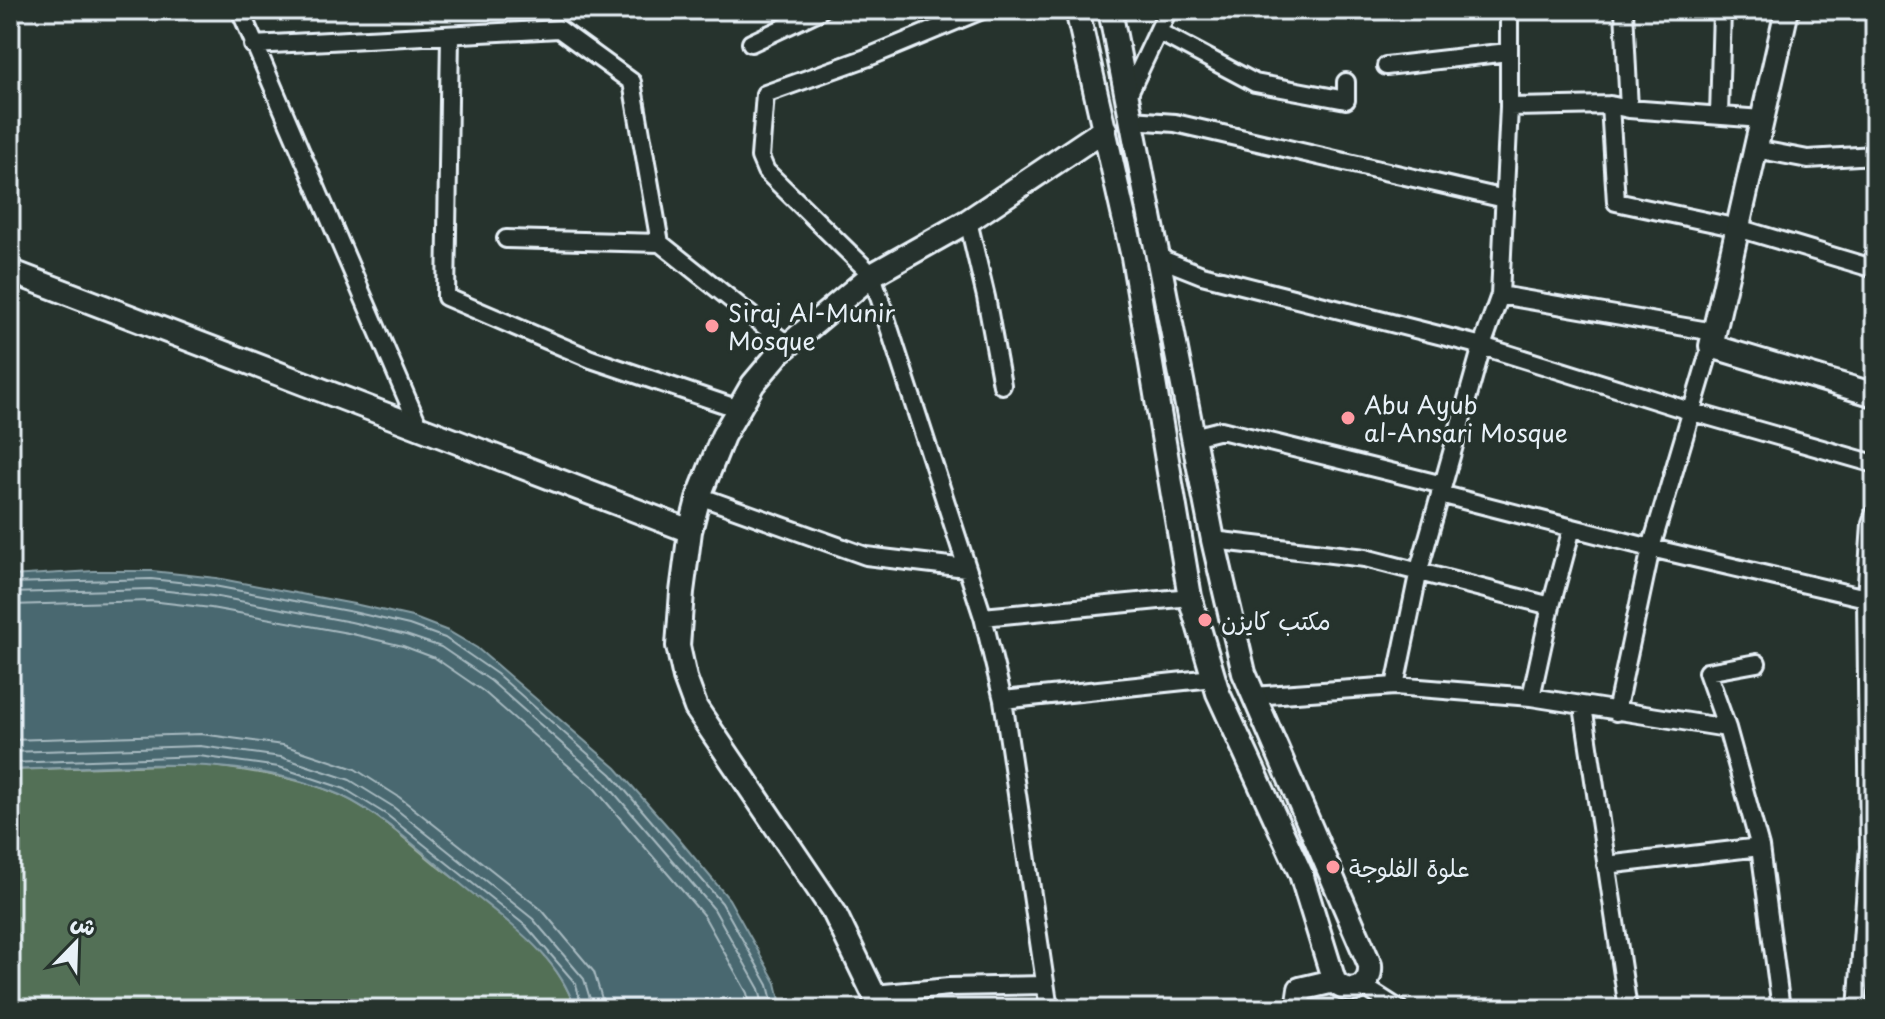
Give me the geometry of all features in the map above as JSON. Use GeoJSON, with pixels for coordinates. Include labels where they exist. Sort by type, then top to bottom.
{"type":"FeatureCollection","features":[{"type":"Feature","properties":{"kind":"street"},"geometry":{"type":"LineString","coordinates":[[240,10],[420,429]]}},
{"type":"Feature","properties":{"kind":"street"},"geometry":{"type":"LineString","coordinates":[[751,43],[821,10]]}},
{"type":"Feature","properties":{"kind":"street"},"geometry":{"type":"LineString","coordinates":[[982,10],[866,58],[765,94],[761,164],[872,275],[983,617],[1003,700],[1049,1009]]}},
{"type":"Feature","properties":{"kind":"street"},"geometry":{"type":"LineString","coordinates":[[1077,10],[1125,215],[1190,597],[1213,678],[1301,874],[1334,981],[1347,990],[1363,986],[1369,979],[1370,965],[1244,673],[1213,540],[1110,10]]}},
{"type":"Feature","properties":{"kind":"street"},"geometry":{"type":"LineString","coordinates":[[1127,97],[1168,10]]}},
{"type":"Feature","properties":{"kind":"street"},"geometry":{"type":"LineString","coordinates":[[1395,686],[1419,570],[1482,346],[1500,295],[1509,107],[1509,10]]}},
{"type":"Feature","properties":{"kind":"street"},"geometry":{"type":"LineString","coordinates":[[1624,10],[1629,109]]}},
{"type":"Feature","properties":{"kind":"street"},"geometry":{"type":"LineString","coordinates":[[1719,115],[1722,10]]}},
{"type":"Feature","properties":{"kind":"street"},"geometry":{"type":"LineString","coordinates":[[1616,712],[1651,548],[1712,339],[1787,10]]}},
{"type":"Feature","properties":{"kind":"street"},"geometry":{"type":"LineString","coordinates":[[253,45],[559,29],[632,82],[660,243]]}},
{"type":"Feature","properties":{"kind":"street"},"geometry":{"type":"LineString","coordinates":[[1159,32],[1255,83],[1346,100],[1346,82]]}},
{"type":"Feature","properties":{"kind":"street"},"geometry":{"type":"LineString","coordinates":[[450,35],[446,297],[591,359],[739,409]]}},
{"type":"Feature","properties":{"kind":"street"},"geometry":{"type":"LineString","coordinates":[[1386,66],[1508,52]]}},
{"type":"Feature","properties":{"kind":"street"},"geometry":{"type":"LineString","coordinates":[[1509,107],[1610,105],[1762,119]]}},
{"type":"Feature","properties":{"kind":"street"},"geometry":{"type":"LineString","coordinates":[[1610,105],[1616,202],[1738,228],[1875,269]]}},
{"type":"Feature","properties":{"kind":"street"},"geometry":{"type":"LineString","coordinates":[[1131,120],[1175,123],[1505,199]]}},
{"type":"Feature","properties":{"kind":"street"},"geometry":{"type":"LineString","coordinates":[[1045,985],[949,987],[878,1002],[834,912],[727,758],[692,698],[678,646],[690,531],[699,496],[723,436],[753,384],[788,345],[872,275],[968,221],[1105,129]]}},
{"type":"Feature","properties":{"kind":"street"},"geometry":{"type":"LineString","coordinates":[[1755,149],[1808,159],[1875,155]]}},
{"type":"Feature","properties":{"kind":"street"},"geometry":{"type":"LineString","coordinates":[[1125,215],[1150,212]]}},
{"type":"Feature","properties":{"kind":"street"},"geometry":{"type":"LineString","coordinates":[[968,221],[1002,385]]}},
{"type":"Feature","properties":{"kind":"street"},"geometry":{"type":"LineString","coordinates":[[506,239],[660,243],[788,345]]}},
{"type":"Feature","properties":{"kind":"street"},"geometry":{"type":"LineString","coordinates":[[1159,258],[1202,275],[1482,346],[1693,412],[1875,464]]}},
{"type":"Feature","properties":{"kind":"street"},"geometry":{"type":"LineString","coordinates":[[10,271],[690,531]]}},
{"type":"Feature","properties":{"kind":"street"},"geometry":{"type":"LineString","coordinates":[[1500,295],[1712,339],[1875,395]]}},
{"type":"Feature","properties":{"kind":"street"},"geometry":{"type":"LineString","coordinates":[[1193,437],[1221,430],[1572,528],[1866,598]]}},
{"type":"Feature","properties":{"kind":"street"},"geometry":{"type":"LineString","coordinates":[[699,496],[866,556],[966,568]]}},
{"type":"Feature","properties":{"kind":"street"},"geometry":{"type":"LineString","coordinates":[[1857,1009],[1871,878],[1866,598],[1871,524],[1875,512]]}},
{"type":"Feature","properties":{"kind":"street"},"geometry":{"type":"LineString","coordinates":[[1531,697],[1572,528]]}},
{"type":"Feature","properties":{"kind":"street"},"geometry":{"type":"LineString","coordinates":[[1213,540],[1365,558],[1551,606]]}},
{"type":"Feature","properties":{"kind":"street"},"geometry":{"type":"LineString","coordinates":[[983,617],[1190,597]]}},
{"type":"Feature","properties":{"kind":"street"},"geometry":{"type":"LineString","coordinates":[[1757,663],[1707,672],[1727,728],[1760,847],[1781,1009]]}},
{"type":"Feature","properties":{"kind":"street"},"geometry":{"type":"LineString","coordinates":[[1003,700],[1213,678]]}},
{"type":"Feature","properties":{"kind":"street"},"geometry":{"type":"LineString","coordinates":[[1252,696],[1395,686],[1531,697],[1727,728]]}},
{"type":"Feature","properties":{"kind":"street"},"geometry":{"type":"LineString","coordinates":[[1583,706],[1628,1009]]}},
{"type":"Feature","properties":{"kind":"street"},"geometry":{"type":"LineString","coordinates":[[1606,865],[1760,847]]}},
{"type":"Feature","properties":{"kind":"street"},"geometry":{"type":"LineString","coordinates":[[1297,1009],[1300,989],[1334,981]]}},
{"type":"Feature","properties":{"kind":"street"},"geometry":{"type":"LineString","coordinates":[[1363,986],[1399,1009]]}},
{"type":"Feature","properties":{"kind":"green space"},"geometry":{"type":"Polygon","coordinates":[[[198,764],[306,783],[353,801],[516,927],[552,964],[575,1009],[10,1009],[10,770],[198,764]]]}},
{"type":"Feature","properties":{"kind":"water"},"geometry":{"type":"Polygon","coordinates":[[[152,571],[216,578],[354,604],[412,617],[448,631],[477,648],[616,768],[677,837],[729,899],[776,983],[782,1009],[575,1009],[568,991],[546,958],[503,917],[374,815],[340,795],[300,781],[260,772],[177,765],[10,770],[10,576],[152,571]]]}},
{"type":"Feature","properties":{"kind":"place","name":"Siraj Al-Munir Mosque"},"geometry":{"type":"Point","coordinates":[712,326]}},
{"type":"Feature","properties":{"kind":"place","name":"Abu Ayub al-Ansari Mosque"},"geometry":{"type":"Point","coordinates":[1348,418]}},
{"type":"Feature","properties":{"kind":"place","name":"مكتب كايزن"},"geometry":{"type":"Point","coordinates":[1205,620]}},
{"type":"Feature","properties":{"kind":"place","name":"علوة الفلوجة"},"geometry":{"type":"Point","coordinates":[1333,867]}}]}
